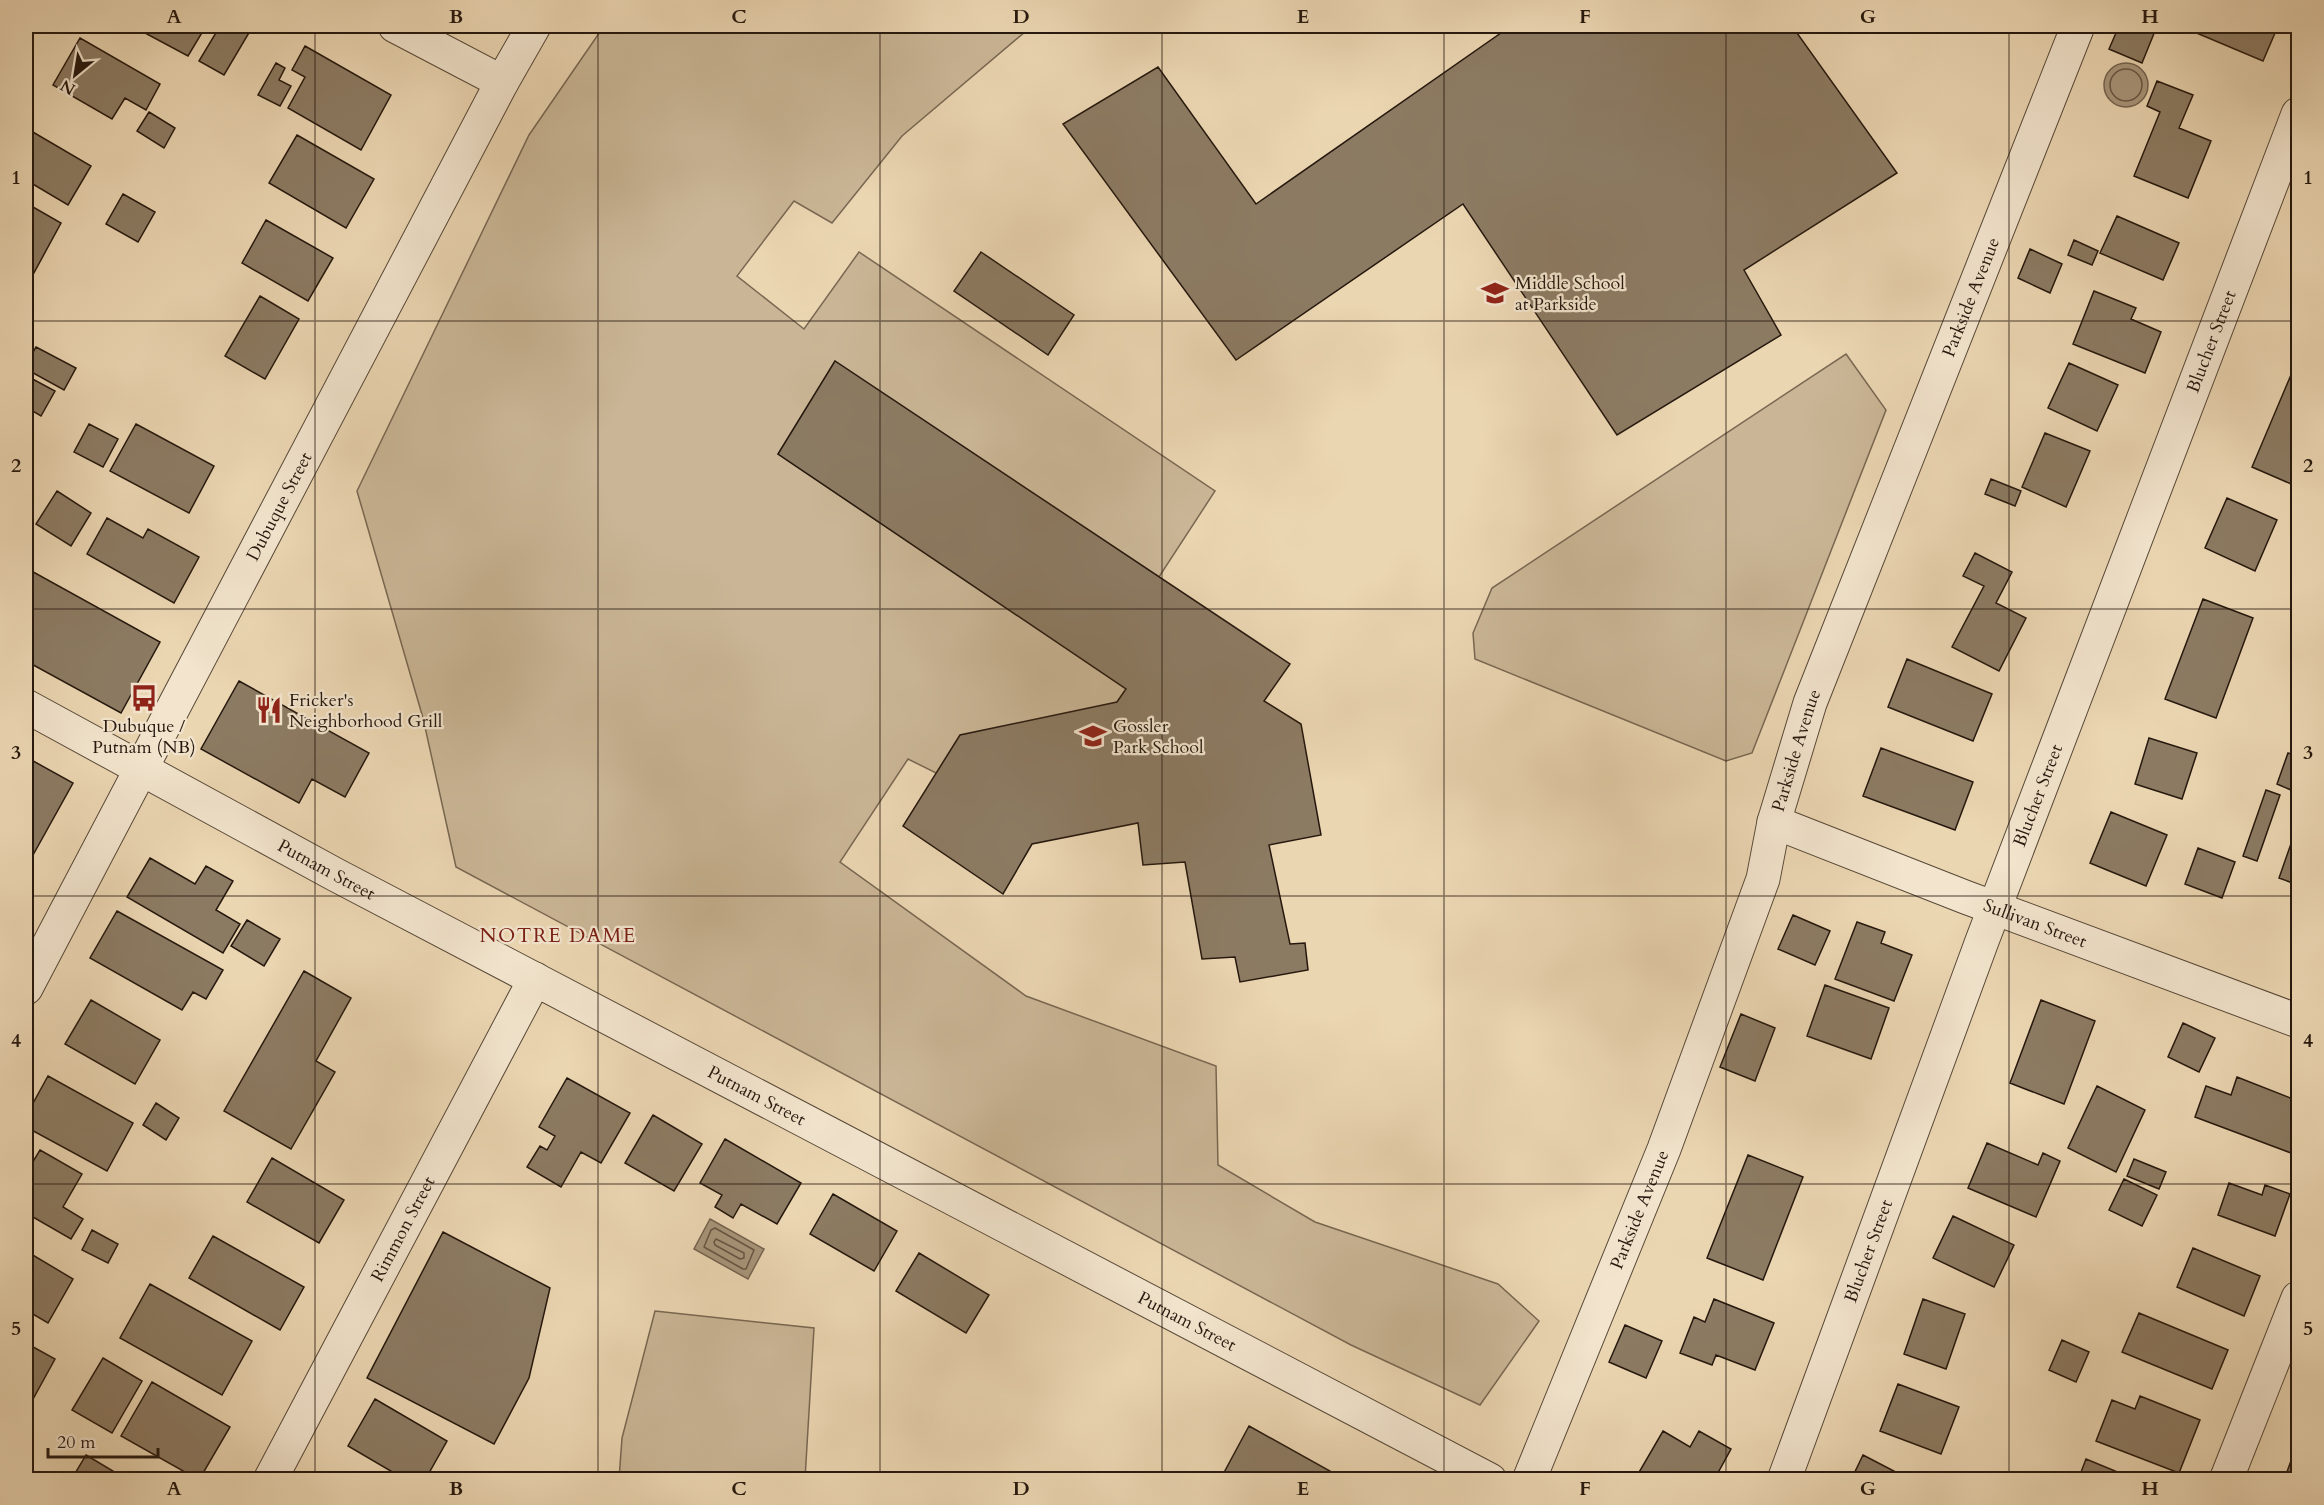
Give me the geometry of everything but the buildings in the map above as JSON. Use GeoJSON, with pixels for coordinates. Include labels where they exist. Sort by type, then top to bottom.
{"type":"FeatureCollection","features":[{"type":"Feature","properties":{"kind":"street"},"geometry":{"type":"LineString","coordinates":[[395,26],[502,82]]}},
{"type":"Feature","properties":{"kind":"street","name":"Dubuque Street"},"geometry":{"type":"LineString","coordinates":[[26,988],[502,82],[534,26]]}},
{"type":"Feature","properties":{"kind":"street","name":"Parkside Avenue"},"geometry":{"type":"LineString","coordinates":[[1529,1479],[1664,1149],[1763,879],[1774,822],[1810,703],[2078,26]]}},
{"type":"Feature","properties":{"kind":"street","name":"Blucher Street"},"geometry":{"type":"LineString","coordinates":[[1784,1479],[1995,907],[2298,114]]}},
{"type":"Feature","properties":{"kind":"street","name":"Putnam Street"},"geometry":{"type":"LineString","coordinates":[[26,705],[336,874],[1489,1479]]}},
{"type":"Feature","properties":{"kind":"street","name":"Sullivan Street"},"geometry":{"type":"LineString","coordinates":[[1774,822],[2298,1021]]}},
{"type":"Feature","properties":{"kind":"street","name":"Rimmon Street"},"geometry":{"type":"LineString","coordinates":[[270,1479],[535,979]]}},
{"type":"Feature","properties":{"kind":"street"},"geometry":{"type":"LineString","coordinates":[[2226,1479],[2298,1298]]}},
{"type":"Feature","properties":{"kind":"shaded area"},"geometry":{"type":"Polygon","coordinates":[[[604,26],[1032,26],[902,136],[832,223],[794,201],[737,276],[804,329],[859,252],[1215,491],[1159,577],[835,361],[778,454],[1126,689],[1117,702],[936,773],[908,759],[840,862],[1026,996],[1216,1066],[1218,1165],[1315,1222],[1498,1284],[1539,1321],[1480,1405],[1351,1345],[456,867],[423,718],[357,491],[529,135],[604,26]]]}},
{"type":"Feature","properties":{"kind":"shaded area"},"geometry":{"type":"Polygon","coordinates":[[[1846,354],[1886,410],[1752,753],[1726,761],[1475,659],[1473,633],[1492,588],[1846,354]]]}},
{"type":"Feature","properties":{"kind":"shaded area"},"geometry":{"type":"Polygon","coordinates":[[[655,1311],[814,1328],[805,1479],[619,1479],[622,1438],[655,1311]]]}},
{"type":"Feature","properties":{"kind":"water"},"geometry":{"type":"Polygon","coordinates":[[[2126,63],[2135,64],[2142,69],[2147,76],[2147,94],[2142,101],[2135,106],[2126,107],[2117,106],[2110,101],[2105,94],[2104,85],[2105,76],[2110,69],[2117,64],[2126,63]]]}},
{"type":"Feature","properties":{"kind":"water"},"geometry":{"type":"Polygon","coordinates":[[[710,1219],[764,1249],[748,1279],[694,1249],[710,1219]]]}},
{"type":"Feature","properties":{"kind":"place","name":"Middle School at Parkside"},"geometry":{"type":"Point","coordinates":[1495,293]}},
{"type":"Feature","properties":{"kind":"place","name":"Dubuque / Putnam (NB)"},"geometry":{"type":"Point","coordinates":[144,698]}},
{"type":"Feature","properties":{"kind":"place","name":"Fricker's Neighborhood Grill"},"geometry":{"type":"Point","coordinates":[269,710]}},
{"type":"Feature","properties":{"kind":"place","name":"Gossler Park School"},"geometry":{"type":"Point","coordinates":[1093,736]}},
{"type":"Feature","properties":{"kind":"district","name":"NOTRE DAME"},"geometry":{"type":"Point","coordinates":[558,935]}}]}
